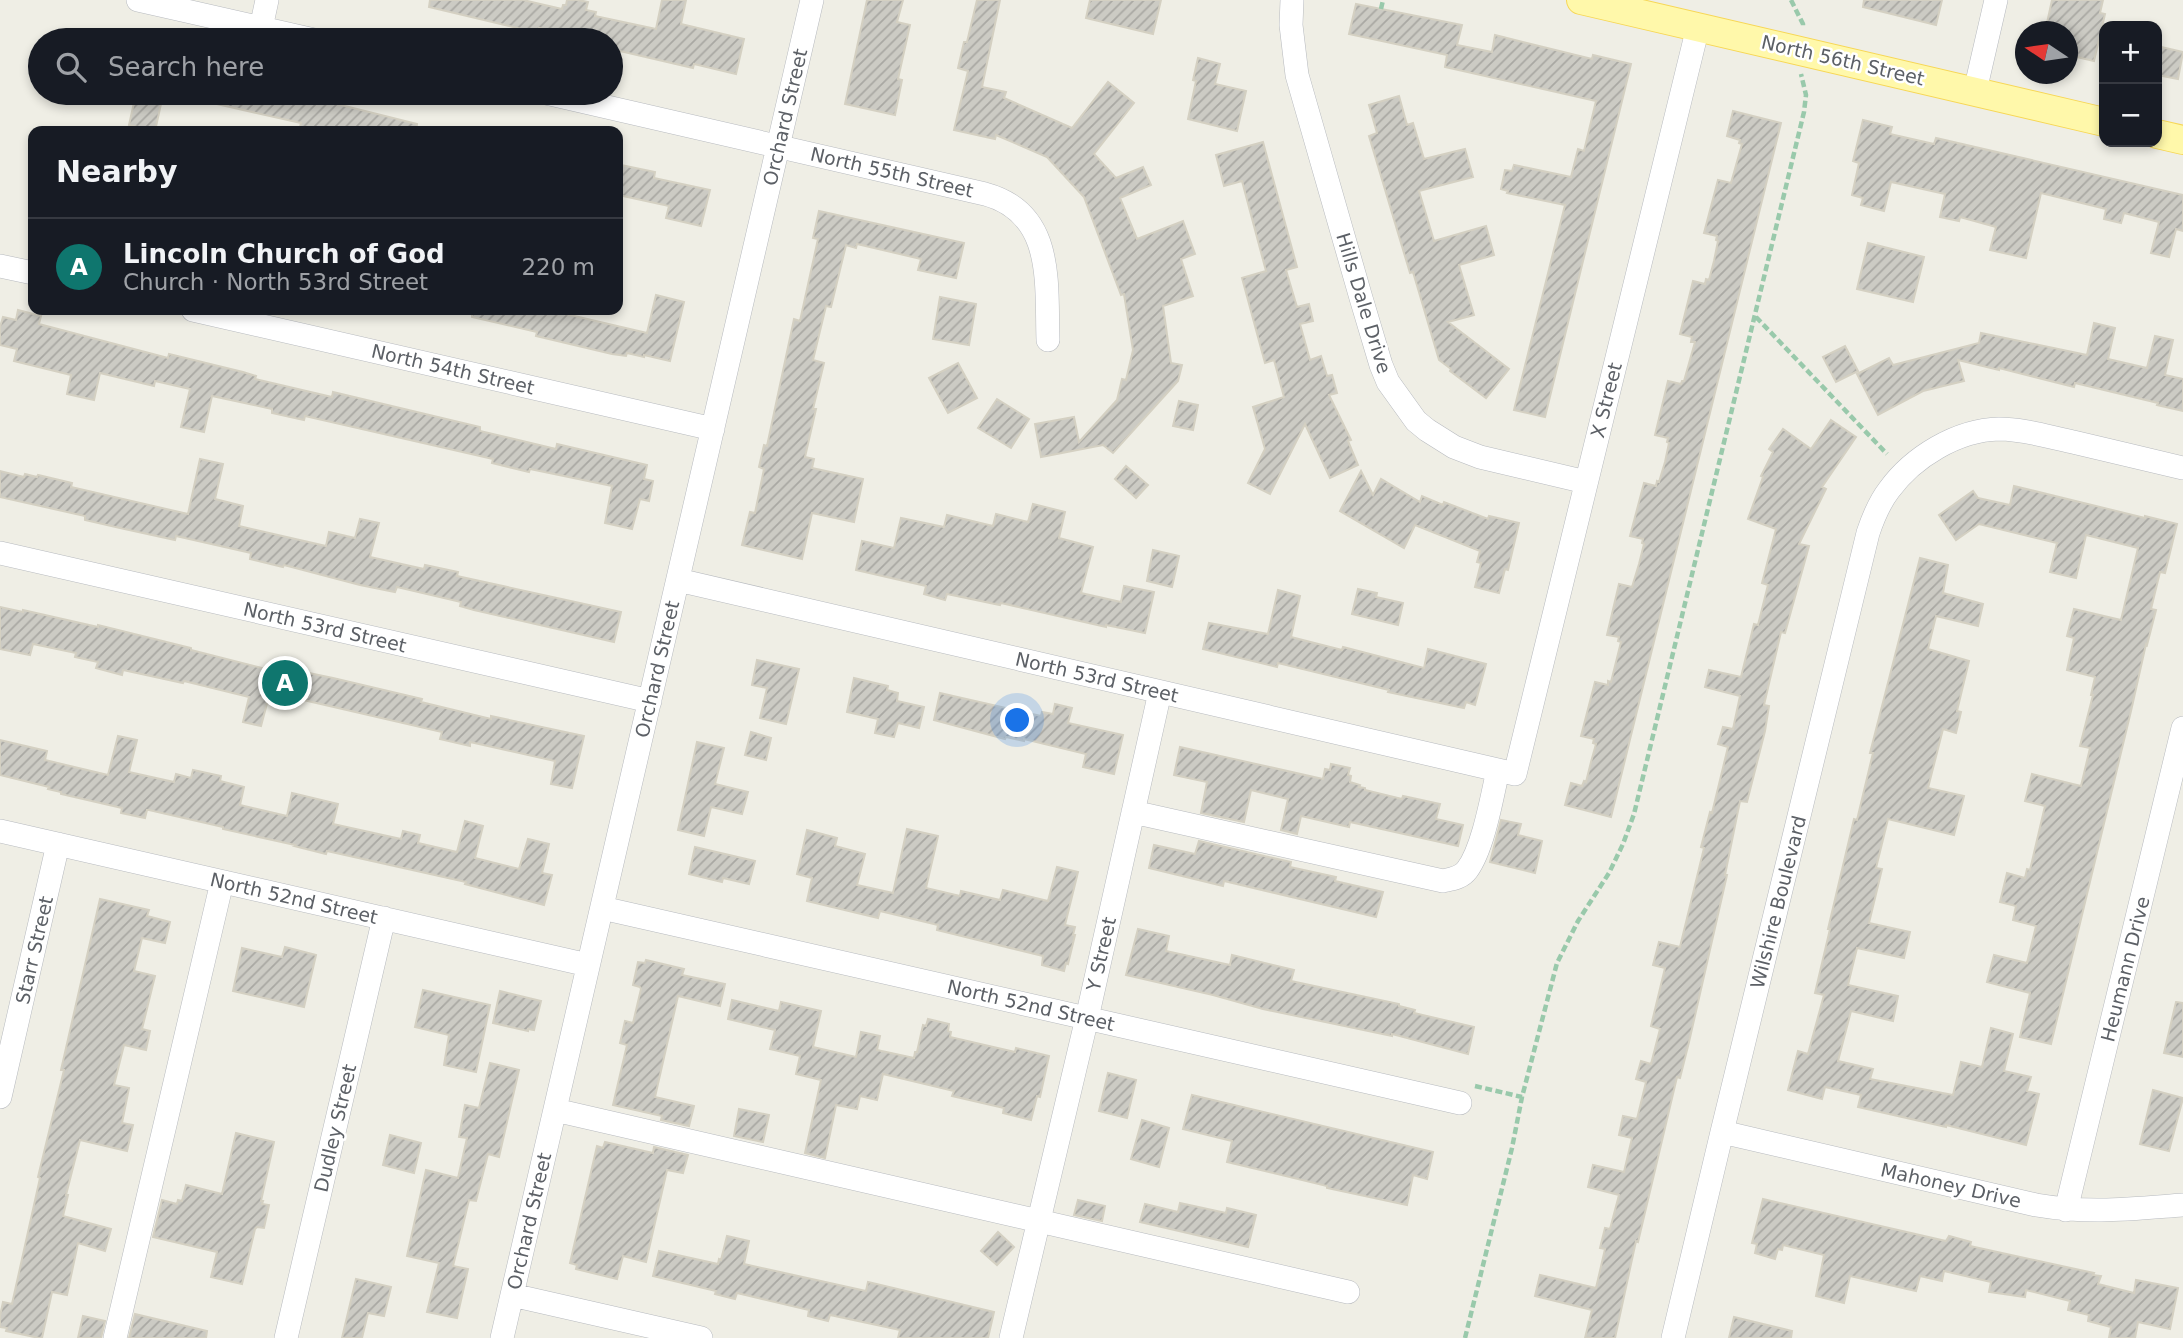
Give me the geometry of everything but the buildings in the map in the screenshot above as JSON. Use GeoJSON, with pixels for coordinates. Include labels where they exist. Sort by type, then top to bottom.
{"type":"FeatureCollection","features":[{"type":"Feature","properties":{"kind":"main road","name":"North 56th Street"},"geometry":{"type":"LineString","coordinates":[[1581,0],[2099,120]]}},
{"type":"Feature","properties":{"kind":"main road"},"geometry":{"type":"LineString","coordinates":[[2162,135],[2183,140]]}},
{"type":"Feature","properties":{"kind":"street"},"geometry":{"type":"LineString","coordinates":[[138,0],[261,28],[267,0]]}},
{"type":"Feature","properties":{"kind":"street","name":"Orchard Street"},"geometry":{"type":"LineString","coordinates":[[502,1338],[812,0]]}},
{"type":"Feature","properties":{"kind":"street","name":"Hills Dale Drive"},"geometry":{"type":"LineString","coordinates":[[1292,0],[1293,48],[1297,75],[1388,382],[1416,421],[1454,447],[1480,457],[1586,482]]}},
{"type":"Feature","properties":{"kind":"street"},"geometry":{"type":"LineString","coordinates":[[1975,92],[1996,0]]}},
{"type":"Feature","properties":{"kind":"street","name":"X Street"},"geometry":{"type":"LineString","coordinates":[[1133,812],[1443,880],[1455,879],[1467,871],[1478,850],[1507,772],[1586,482],[1698,27]]}},
{"type":"Feature","properties":{"kind":"street","name":"North 55th Street"},"geometry":{"type":"LineString","coordinates":[[600,105],[985,194],[1015,208],[1034,230],[1042,249],[1048,341]]}},
{"type":"Feature","properties":{"kind":"street"},"geometry":{"type":"LineString","coordinates":[[0,266],[28,272]]}},
{"type":"Feature","properties":{"kind":"street","name":"North 54th Street"},"geometry":{"type":"LineString","coordinates":[[215,315],[713,429]]}},
{"type":"Feature","properties":{"kind":"street","name":"Wilshire Boulevard"},"geometry":{"type":"LineString","coordinates":[[1674,1338],[1868,533],[1881,502],[1902,474],[1927,454],[1951,441],[1995,429],[2028,432],[2183,468]]}},
{"type":"Feature","properties":{"kind":"street","name":"North 53rd Street"},"geometry":{"type":"LineString","coordinates":[[0,553],[650,701]]}},
{"type":"Feature","properties":{"kind":"street","name":"North 53rd Street"},"geometry":{"type":"LineString","coordinates":[[678,580],[1507,772]]}},
{"type":"Feature","properties":{"kind":"street","name":"Y Street"},"geometry":{"type":"LineString","coordinates":[[1011,1338],[1087,1018],[1160,692]]}},
{"type":"Feature","properties":{"kind":"street","name":"Heumann Drive"},"geometry":{"type":"LineString","coordinates":[[2066,1210],[2183,728]]}},
{"type":"Feature","properties":{"kind":"street","name":"North 52nd Street"},"geometry":{"type":"LineString","coordinates":[[0,831],[589,965]]}},
{"type":"Feature","properties":{"kind":"street","name":"Starr Street"},"geometry":{"type":"LineString","coordinates":[[0,1097],[58,844]]}},
{"type":"Feature","properties":{"kind":"street"},"geometry":{"type":"LineString","coordinates":[[115,1338],[222,882]]}},
{"type":"Feature","properties":{"kind":"street","name":"North 52nd Street"},"geometry":{"type":"LineString","coordinates":[[602,908],[1087,1018],[1465,1094]]}},
{"type":"Feature","properties":{"kind":"street","name":"Dudley Street"},"geometry":{"type":"LineString","coordinates":[[286,1338],[384,918]]}},
{"type":"Feature","properties":{"kind":"street"},"geometry":{"type":"LineString","coordinates":[[555,1110],[1348,1292]]}},
{"type":"Feature","properties":{"kind":"street","name":"Mahoney Drive"},"geometry":{"type":"LineString","coordinates":[[1722,1132],[2066,1210],[2103,1212],[2183,1205]]}},
{"type":"Feature","properties":{"kind":"street"},"geometry":{"type":"LineString","coordinates":[[512,1295],[701,1338]]}},
{"type":"Feature","properties":{"kind":"path"},"geometry":{"type":"LineString","coordinates":[[1381,9],[1383,0]]}},
{"type":"Feature","properties":{"kind":"path"},"geometry":{"type":"LineString","coordinates":[[1791,0],[1804,24],[1802,32]]}},
{"type":"Feature","properties":{"kind":"path"},"geometry":{"type":"LineString","coordinates":[[1465,1338],[1557,963],[1578,920],[1609,873],[1634,814],[1804,112],[1806,95],[1798,66]]}},
{"type":"Feature","properties":{"kind":"path"},"geometry":{"type":"LineString","coordinates":[[1756,316],[1887,454]]}},
{"type":"Feature","properties":{"kind":"path"},"geometry":{"type":"LineString","coordinates":[[1465,1094],[1522,1097]]}},
{"type":"Feature","properties":{"kind":"place","name":"Lincoln Church of God"},"geometry":{"type":"Point","coordinates":[285,683]}}]}
